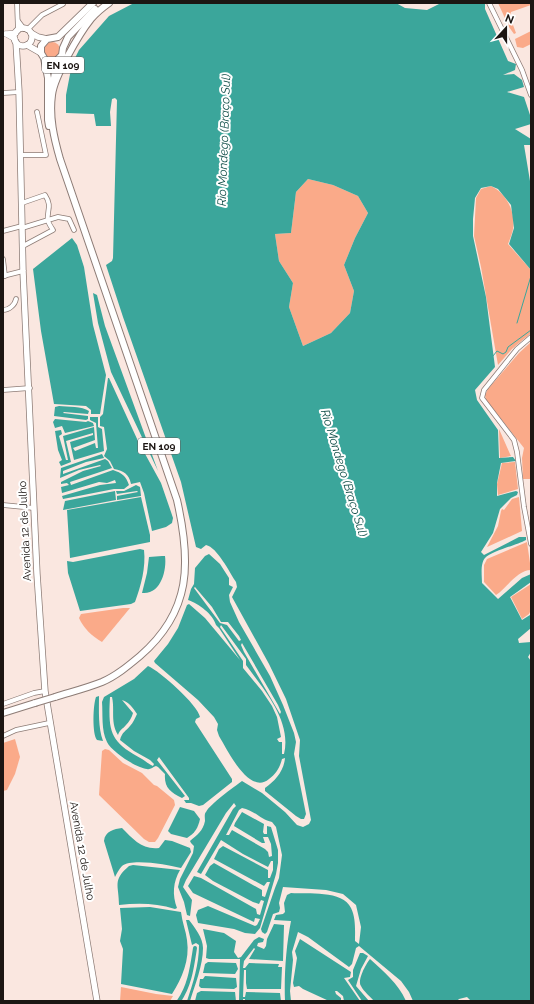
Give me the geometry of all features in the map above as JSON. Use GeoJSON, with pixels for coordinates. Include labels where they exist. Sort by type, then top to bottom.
{"type":"FeatureCollection","features":[{"type":"Feature","properties":{"kind":"main road"},"geometry":{"type":"LineString","coordinates":[[28,30],[38,37],[47,40],[54,39],[93,3]]}},
{"type":"Feature","properties":{"kind":"main road","name":"EN 109"},"geometry":{"type":"LineString","coordinates":[[54,141],[52,124],[52,95],[53,77],[58,59],[62,54],[68,37],[102,3]]}},
{"type":"Feature","properties":{"kind":"main road","name":"EN 109"},"geometry":{"type":"LineString","coordinates":[[52,95],[62,68],[85,28],[96,14],[109,3]]}},
{"type":"Feature","properties":{"kind":"main road"},"geometry":{"type":"LineString","coordinates":[[28,30],[15,35],[19,45],[25,46],[42,56]]}},
{"type":"Feature","properties":{"kind":"main road"},"geometry":{"type":"LineString","coordinates":[[17,56],[25,46],[30,44],[32,39],[28,30]]}},
{"type":"Feature","properties":{"kind":"main road","name":"Avenida 12 de Julho"},"geometry":{"type":"LineString","coordinates":[[15,35],[19,92],[23,271],[44,691],[97,1001]]}},
{"type":"Feature","properties":{"kind":"main road","name":"EN 109"},"geometry":{"type":"LineString","coordinates":[[54,39],[60,42],[63,48]]}},
{"type":"Feature","properties":{"kind":"main road","name":"EN 109"},"geometry":{"type":"LineString","coordinates":[[3,713],[103,681],[127,668],[153,645],[169,623],[179,601],[184,578],[186,556],[184,531],[177,500],[50,130],[48,120],[48,78],[41,46],[47,40]]}},
{"type":"Feature","properties":{"kind":"main road","name":"EN 109"},"geometry":{"type":"LineString","coordinates":[[42,56],[51,61],[58,59]]}},
{"type":"Feature","properties":{"kind":"street"},"geometry":{"type":"LineString","coordinates":[[4,34],[15,35],[18,21],[17,3]]}},
{"type":"Feature","properties":{"kind":"street"},"geometry":{"type":"LineString","coordinates":[[489,3],[522,70],[531,94]]}},
{"type":"Feature","properties":{"kind":"street"},"geometry":{"type":"LineString","coordinates":[[18,21],[28,30],[42,15],[63,4]]}},
{"type":"Feature","properties":{"kind":"street"},"geometry":{"type":"LineString","coordinates":[[3,92],[19,92]]}},
{"type":"Feature","properties":{"kind":"street"},"geometry":{"type":"LineString","coordinates":[[21,155],[46,155],[37,112]]}},
{"type":"Feature","properties":{"kind":"street"},"geometry":{"type":"LineString","coordinates":[[22,203],[45,195],[49,201],[48,220],[52,230],[23,246]]}},
{"type":"Feature","properties":{"kind":"street"},"geometry":{"type":"LineString","coordinates":[[4,230],[22,227],[58,217],[65,217],[69,219],[74,230]]}},
{"type":"Feature","properties":{"kind":"street"},"geometry":{"type":"LineString","coordinates":[[3,259],[4,276],[23,271]]}},
{"type":"Feature","properties":{"kind":"street"},"geometry":{"type":"LineString","coordinates":[[3,310],[6,310],[12,306],[16,299]]}},
{"type":"Feature","properties":{"kind":"street"},"geometry":{"type":"LineString","coordinates":[[531,337],[517,349],[484,390],[482,398],[514,440],[531,544]]}},
{"type":"Feature","properties":{"kind":"street"},"geometry":{"type":"LineString","coordinates":[[3,390],[30,388]]}},
{"type":"Feature","properties":{"kind":"street"},"geometry":{"type":"LineString","coordinates":[[3,505],[34,508]]}},
{"type":"Feature","properties":{"kind":"street"},"geometry":{"type":"LineString","coordinates":[[3,704],[44,691]]}},
{"type":"Feature","properties":{"kind":"street"},"geometry":{"type":"LineString","coordinates":[[3,736],[16,730],[49,723]]}},
{"type":"Feature","properties":{"kind":"shaded area"},"geometry":{"type":"Polygon","coordinates":[[[498,3],[531,3],[531,5],[511,12],[510,17],[516,33],[514,34],[509,27],[498,3]]]}},
{"type":"Feature","properties":{"kind":"shaded area"},"geometry":{"type":"Polygon","coordinates":[[[531,31],[531,44],[523,48],[517,47],[515,39],[531,31]]]}},
{"type":"Feature","properties":{"kind":"shaded area"},"geometry":{"type":"Polygon","coordinates":[[[49,42],[55,42],[60,47],[58,56],[55,58],[49,58],[44,53],[44,47],[49,42]]]}},
{"type":"Feature","properties":{"kind":"shaded area"},"geometry":{"type":"Polygon","coordinates":[[[308,179],[333,185],[358,196],[368,213],[355,238],[344,265],[354,291],[350,313],[331,333],[303,346],[289,307],[293,283],[279,261],[275,234],[291,233],[296,192],[308,179]]]}},
{"type":"Feature","properties":{"kind":"shaded area"},"geometry":{"type":"Polygon","coordinates":[[[491,186],[505,198],[509,204],[513,216],[514,223],[512,235],[508,244],[531,270],[531,333],[512,349],[498,365],[481,267],[474,236],[476,198],[481,189],[491,186]]]}},
{"type":"Feature","properties":{"kind":"shaded area"},"geometry":{"type":"Polygon","coordinates":[[[531,342],[531,479],[523,479],[522,458],[524,448],[486,400],[485,395],[488,389],[519,353],[531,342]]]}},
{"type":"Feature","properties":{"kind":"shaded area"},"geometry":{"type":"Polygon","coordinates":[[[499,429],[510,454],[511,456],[500,458],[499,429]]]}},
{"type":"Feature","properties":{"kind":"shaded area"},"geometry":{"type":"Polygon","coordinates":[[[515,462],[518,489],[498,495],[497,484],[502,463],[515,462]]]}},
{"type":"Feature","properties":{"kind":"shaded area"},"geometry":{"type":"Polygon","coordinates":[[[519,497],[522,531],[487,547],[498,526],[502,509],[504,510],[512,499],[519,497]]]}},
{"type":"Feature","properties":{"kind":"shaded area"},"geometry":{"type":"Polygon","coordinates":[[[527,542],[531,570],[521,573],[496,595],[484,582],[484,565],[487,559],[527,542]]]}},
{"type":"Feature","properties":{"kind":"shaded area"},"geometry":{"type":"Polygon","coordinates":[[[531,584],[531,610],[529,614],[522,619],[511,597],[531,584]]]}},
{"type":"Feature","properties":{"kind":"shaded area"},"geometry":{"type":"Polygon","coordinates":[[[130,608],[102,642],[83,626],[79,618],[81,614],[130,608]]]}},
{"type":"Feature","properties":{"kind":"shaded area"},"geometry":{"type":"Polygon","coordinates":[[[15,739],[20,757],[15,774],[7,790],[3,791],[3,743],[15,739]]]}},
{"type":"Feature","properties":{"kind":"shaded area"},"geometry":{"type":"Polygon","coordinates":[[[105,749],[109,750],[123,763],[142,773],[154,785],[174,800],[175,805],[155,842],[149,842],[144,839],[99,795],[102,751],[105,749]]]}},
{"type":"Feature","properties":{"kind":"shaded area"},"geometry":{"type":"Polygon","coordinates":[[[121,987],[173,996],[170,1001],[120,1001],[121,987]]]}},
{"type":"Feature","properties":{"kind":"water","name":"Rio Mondego (Braço Sul)"},"geometry":{"type":"Polygon","coordinates":[[[134,3],[396,3],[405,8],[427,10],[441,3],[485,3],[485,9],[508,61],[516,64],[515,70],[503,75],[514,74],[522,80],[524,87],[507,92],[524,97],[531,118],[531,124],[515,129],[531,139],[531,145],[524,145],[531,187],[531,270],[509,244],[514,228],[511,205],[498,189],[491,186],[481,188],[475,198],[473,236],[486,297],[495,367],[475,390],[477,400],[498,430],[499,458],[513,457],[516,461],[501,463],[497,483],[497,496],[516,491],[518,492],[517,495],[511,498],[500,509],[493,533],[481,552],[484,555],[519,537],[526,537],[526,540],[488,555],[485,558],[482,567],[482,583],[498,599],[522,578],[531,574],[531,582],[510,597],[522,620],[530,615],[531,612],[531,628],[518,639],[519,643],[531,642],[531,652],[528,657],[531,661],[531,1001],[471,1001],[467,997],[457,1001],[413,1001],[409,992],[401,981],[359,946],[356,948],[352,964],[349,967],[308,937],[298,932],[292,952],[293,960],[290,991],[291,1001],[285,1001],[286,961],[291,921],[274,920],[276,915],[283,914],[285,912],[284,903],[287,895],[291,893],[324,894],[340,898],[347,902],[354,916],[355,941],[359,944],[361,927],[356,905],[343,894],[326,890],[283,887],[279,903],[279,912],[273,914],[267,932],[265,934],[262,932],[261,929],[279,878],[282,855],[276,827],[272,822],[242,808],[239,810],[226,835],[229,835],[232,830],[265,849],[268,852],[269,857],[272,856],[271,844],[268,837],[263,837],[265,843],[262,843],[234,826],[242,812],[264,824],[264,834],[267,834],[267,826],[271,827],[278,850],[276,874],[260,928],[255,934],[198,923],[196,915],[198,910],[208,906],[255,926],[260,919],[255,918],[254,922],[193,893],[188,886],[194,876],[201,878],[256,909],[257,914],[260,915],[264,901],[261,900],[259,904],[253,902],[213,881],[205,875],[210,866],[214,863],[262,890],[262,896],[265,897],[270,882],[267,882],[264,886],[214,859],[219,849],[223,846],[268,870],[268,878],[270,878],[273,870],[273,861],[271,861],[268,867],[221,840],[201,874],[197,872],[236,806],[234,803],[226,813],[183,887],[192,900],[190,916],[187,915],[178,887],[180,879],[193,853],[194,846],[190,841],[203,828],[205,814],[208,809],[228,791],[242,781],[262,793],[285,812],[297,825],[303,827],[309,824],[311,820],[299,756],[300,740],[286,699],[269,664],[232,597],[237,587],[236,582],[219,555],[214,550],[206,545],[201,549],[196,547],[181,482],[106,265],[112,261],[113,258],[117,100],[115,98],[112,99],[110,112],[111,126],[96,126],[94,114],[66,113],[66,95],[72,64],[79,50],[109,16],[134,3]],[[308,179],[296,192],[291,233],[275,234],[279,261],[293,283],[289,307],[303,346],[331,333],[350,313],[354,291],[344,265],[355,238],[368,213],[358,196],[333,185],[308,179]]]}},
{"type":"Feature","properties":{"kind":"water"},"geometry":{"type":"Polygon","coordinates":[[[72,238],[77,245],[84,267],[93,325],[106,375],[100,414],[91,414],[91,410],[86,406],[54,404],[41,331],[33,269],[72,238]]]}},
{"type":"Feature","properties":{"kind":"water"},"geometry":{"type":"Polygon","coordinates":[[[93,293],[97,295],[105,326],[158,471],[111,372],[98,323],[93,293]]]}},
{"type":"Feature","properties":{"kind":"water"},"geometry":{"type":"Polygon","coordinates":[[[108,378],[138,441],[161,483],[173,518],[172,523],[166,527],[152,531],[144,493],[140,482],[131,484],[127,475],[114,469],[110,461],[104,456],[107,449],[104,427],[100,426],[100,417],[103,414],[108,378]]]}},
{"type":"Feature","properties":{"kind":"water"},"geometry":{"type":"Polygon","coordinates":[[[55,407],[79,407],[86,409],[89,411],[88,414],[63,413],[88,416],[88,419],[54,416],[55,407]]]}},
{"type":"Feature","properties":{"kind":"water"},"geometry":{"type":"Polygon","coordinates":[[[90,417],[98,417],[98,427],[102,429],[104,451],[74,460],[70,442],[93,435],[93,433],[66,441],[71,462],[61,466],[59,462],[62,460],[58,450],[55,431],[61,430],[62,434],[59,436],[66,460],[68,460],[63,436],[94,427],[95,440],[73,448],[75,451],[95,443],[96,448],[98,448],[96,423],[90,420],[90,417]]]}},
{"type":"Feature","properties":{"kind":"water"},"geometry":{"type":"Polygon","coordinates":[[[55,419],[88,421],[93,423],[94,426],[65,433],[62,426],[55,428],[53,422],[55,419]]]}},
{"type":"Feature","properties":{"kind":"water"},"geometry":{"type":"Polygon","coordinates":[[[102,454],[104,458],[86,462],[63,471],[63,474],[105,459],[112,468],[70,482],[71,485],[113,470],[123,475],[129,485],[124,489],[114,489],[63,499],[62,496],[100,485],[116,483],[115,480],[107,483],[99,482],[62,493],[61,487],[69,485],[67,483],[61,484],[61,482],[83,471],[101,466],[79,470],[60,478],[61,468],[102,454]]]}},
{"type":"Feature","properties":{"kind":"water"},"geometry":{"type":"Polygon","coordinates":[[[136,485],[140,487],[141,496],[117,500],[117,496],[138,492],[117,494],[116,491],[124,491],[136,485]]]}},
{"type":"Feature","properties":{"kind":"water"},"geometry":{"type":"Polygon","coordinates":[[[115,491],[116,500],[63,510],[65,501],[115,491]]]}},
{"type":"Feature","properties":{"kind":"water"},"geometry":{"type":"Polygon","coordinates":[[[141,497],[150,535],[150,542],[70,558],[67,510],[141,497]]]}},
{"type":"Feature","properties":{"kind":"water"},"geometry":{"type":"Polygon","coordinates":[[[140,549],[144,550],[144,570],[135,602],[131,604],[80,611],[68,573],[67,561],[73,562],[140,549]]]}},
{"type":"Feature","properties":{"kind":"water"},"geometry":{"type":"Polygon","coordinates":[[[209,554],[220,564],[229,578],[229,585],[233,587],[229,595],[230,602],[239,622],[270,676],[294,733],[296,742],[294,754],[306,814],[304,819],[296,816],[265,791],[265,788],[281,771],[285,758],[282,759],[274,775],[261,783],[246,776],[233,760],[219,736],[217,730],[218,724],[214,717],[198,700],[154,661],[168,644],[178,628],[187,605],[189,604],[205,618],[240,660],[209,613],[197,604],[188,600],[194,584],[195,568],[205,556],[209,554]],[[195,587],[194,588],[220,623],[227,625],[239,641],[241,640],[228,622],[221,622],[212,607],[195,587]],[[221,625],[220,627],[243,661],[243,668],[272,706],[277,717],[281,737],[277,739],[279,742],[282,742],[282,754],[284,754],[284,730],[275,706],[246,665],[246,659],[221,625]],[[242,643],[241,645],[280,714],[281,712],[278,705],[242,643]]]}},
{"type":"Feature","properties":{"kind":"water"},"geometry":{"type":"Polygon","coordinates":[[[165,556],[164,574],[158,586],[149,593],[142,593],[149,557],[165,556]]]}},
{"type":"Feature","properties":{"kind":"water"},"geometry":{"type":"Polygon","coordinates":[[[148,666],[154,669],[178,689],[198,712],[200,717],[196,719],[195,722],[232,779],[232,782],[203,805],[199,806],[186,803],[184,800],[189,800],[189,798],[159,757],[157,760],[185,796],[182,798],[174,794],[169,789],[165,779],[165,774],[158,767],[156,766],[148,769],[137,766],[109,746],[104,732],[102,702],[104,697],[134,679],[148,666]],[[110,697],[109,709],[113,735],[123,747],[153,766],[154,764],[150,760],[134,751],[120,740],[123,733],[132,723],[137,714],[129,704],[122,700],[133,713],[129,721],[118,735],[113,721],[112,697],[110,697]]]}},
{"type":"Feature","properties":{"kind":"water"},"geometry":{"type":"Polygon","coordinates":[[[99,696],[100,725],[103,741],[97,740],[94,732],[95,701],[96,697],[99,696]]]}},
{"type":"Feature","properties":{"kind":"water"},"geometry":{"type":"Polygon","coordinates":[[[180,807],[194,811],[200,819],[196,830],[187,838],[171,834],[168,831],[180,807]]]}},
{"type":"Feature","properties":{"kind":"water"},"geometry":{"type":"Polygon","coordinates":[[[122,828],[138,843],[148,847],[159,848],[165,840],[190,848],[191,852],[181,868],[142,862],[134,863],[122,866],[115,877],[104,841],[108,833],[122,828]]]}},
{"type":"Feature","properties":{"kind":"water"},"geometry":{"type":"Polygon","coordinates":[[[133,865],[180,870],[174,889],[174,898],[177,908],[175,909],[147,904],[119,905],[118,879],[129,866],[133,865]]]}},
{"type":"Feature","properties":{"kind":"water"},"geometry":{"type":"Polygon","coordinates":[[[150,907],[181,912],[188,947],[182,975],[172,994],[121,984],[123,949],[120,941],[122,929],[120,908],[150,907]]]}},
{"type":"Feature","properties":{"kind":"water"},"geometry":{"type":"Polygon","coordinates":[[[186,920],[189,920],[198,933],[203,944],[203,955],[190,1001],[187,1001],[197,967],[199,945],[196,943],[192,945],[186,920]]]}},
{"type":"Feature","properties":{"kind":"water"},"geometry":{"type":"Polygon","coordinates":[[[274,924],[284,925],[283,961],[249,959],[255,949],[254,948],[244,961],[243,968],[245,968],[249,963],[279,964],[278,967],[282,967],[281,989],[247,989],[246,970],[244,970],[243,997],[245,997],[246,992],[280,993],[281,1001],[245,1001],[245,999],[243,999],[243,1001],[239,1001],[240,959],[206,958],[207,946],[203,929],[224,933],[236,941],[234,952],[238,958],[241,957],[254,940],[259,937],[264,939],[263,942],[258,943],[257,946],[264,949],[274,924]]]}},
{"type":"Feature","properties":{"kind":"water"},"geometry":{"type":"Polygon","coordinates":[[[300,939],[351,972],[350,977],[344,978],[360,1001],[344,1001],[343,996],[335,991],[341,998],[341,1001],[329,1001],[299,986],[294,987],[293,983],[297,958],[295,951],[300,939]]]}},
{"type":"Feature","properties":{"kind":"water"},"geometry":{"type":"Polygon","coordinates":[[[360,953],[368,956],[361,969],[356,986],[369,1001],[362,1001],[348,980],[353,977],[353,970],[360,953]]]}},
{"type":"Feature","properties":{"kind":"water"},"geometry":{"type":"Polygon","coordinates":[[[370,959],[395,983],[406,1001],[374,1001],[364,990],[361,986],[360,980],[364,968],[370,959]]]}},
{"type":"Feature","properties":{"kind":"water"},"geometry":{"type":"Polygon","coordinates":[[[208,962],[236,963],[238,969],[235,974],[203,973],[205,964],[208,962]]]}},
{"type":"Feature","properties":{"kind":"water"},"geometry":{"type":"Polygon","coordinates":[[[205,976],[236,978],[237,987],[234,989],[201,988],[199,986],[200,979],[203,979],[205,976]]]}},
{"type":"Feature","properties":{"kind":"water"},"geometry":{"type":"Polygon","coordinates":[[[201,991],[235,992],[236,1001],[195,1001],[197,993],[201,991]]]}},
{"type":"Feature","properties":{"kind":"waterway"},"geometry":{"type":"LineString","coordinates":[[517,323],[531,276]]}},
{"type":"Feature","properties":{"kind":"waterway"},"geometry":{"type":"LineString","coordinates":[[493,356],[497,351],[503,354],[506,352],[508,347],[531,330]]}},
{"type":"Feature","properties":{"kind":"waterway"},"geometry":{"type":"LineString","coordinates":[[179,1001],[186,989],[192,969],[195,948]]}}]}
